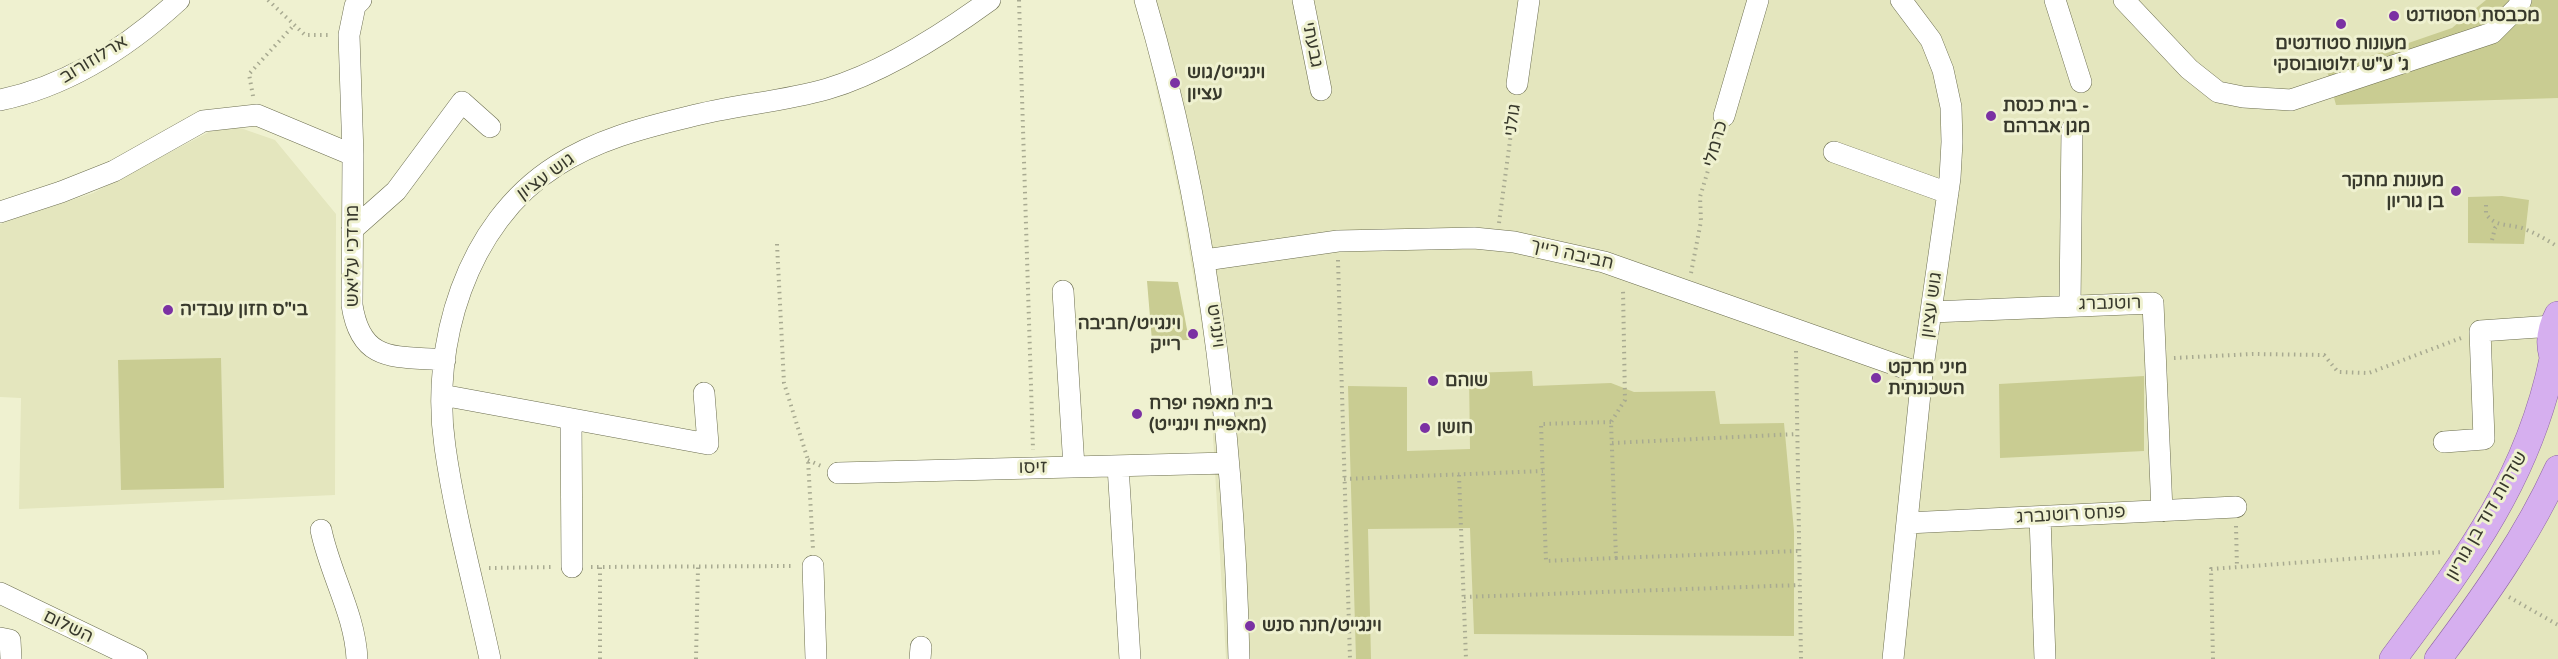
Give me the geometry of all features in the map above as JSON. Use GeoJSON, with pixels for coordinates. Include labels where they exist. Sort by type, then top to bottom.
{"type":"FeatureCollection","features":[{"type":"Feature","properties":{"kind":"main road","name":"שדרות דוד בן גוריון"},"geometry":{"type":"LineString","coordinates":[[2393,659],[2471,550],[2512,481],[2541,412],[2555,364],[2550,337],[2555,320]]}},
{"type":"Feature","properties":{"kind":"main road","name":"שדרות דוד בן גוריון"},"geometry":{"type":"LineString","coordinates":[[2438,659],[2491,587],[2545,498],[2558,469]]}},
{"type":"Feature","properties":{"kind":"street","name":"ארלוזורוב"},"geometry":{"type":"LineString","coordinates":[[0,100],[50,86],[81,70],[115,51],[179,0]]}},
{"type":"Feature","properties":{"kind":"street","name":"מרדכי עליאש"},"geometry":{"type":"LineString","coordinates":[[361,0],[355,6],[349,35],[353,155],[351,305],[355,328],[364,342],[381,352],[445,360]]}},
{"type":"Feature","properties":{"kind":"street","name":"גוש עציון"},"geometry":{"type":"LineString","coordinates":[[490,659],[445,446],[442,395],[445,360],[458,300],[476,255],[497,219],[525,189],[556,166],[596,144],[643,128],[830,88],[906,52],[963,20],[990,0]]}},
{"type":"Feature","properties":{"kind":"street","name":"וינגייט"},"geometry":{"type":"LineString","coordinates":[[1145,0],[1161,55],[1205,260],[1217,341],[1228,463],[1239,659]]}},
{"type":"Feature","properties":{"kind":"street","name":"גבעתי"},"geometry":{"type":"LineString","coordinates":[[1303,0],[1321,90]]}},
{"type":"Feature","properties":{"kind":"street","name":"גולני"},"geometry":{"type":"LineString","coordinates":[[1517,84],[1529,0]]}},
{"type":"Feature","properties":{"kind":"street","name":"כרמלי"},"geometry":{"type":"LineString","coordinates":[[1724,116],[1758,0]]}},
{"type":"Feature","properties":{"kind":"street","name":"גוש עציון"},"geometry":{"type":"LineString","coordinates":[[1893,659],[1922,374],[1948,193],[1952,142],[1951,107],[1943,70],[1931,40],[1900,0]]}},
{"type":"Feature","properties":{"kind":"street"},"geometry":{"type":"LineString","coordinates":[[2055,0],[2081,82]]}},
{"type":"Feature","properties":{"kind":"street"},"geometry":{"type":"LineString","coordinates":[[2124,0],[2189,69],[2218,92],[2243,98],[2291,100],[2492,33],[2518,8],[2521,0]]}},
{"type":"Feature","properties":{"kind":"street"},"geometry":{"type":"LineString","coordinates":[[352,230],[396,191],[462,102],[490,127]]}},
{"type":"Feature","properties":{"kind":"street"},"geometry":{"type":"LineString","coordinates":[[0,212],[61,192],[114,171],[203,121],[257,115],[353,155]]}},
{"type":"Feature","properties":{"kind":"street"},"geometry":{"type":"LineString","coordinates":[[2070,305],[2072,129]]}},
{"type":"Feature","properties":{"kind":"street"},"geometry":{"type":"LineString","coordinates":[[1834,153],[1948,193]]}},
{"type":"Feature","properties":{"kind":"street","name":"חביבה רייך"},"geometry":{"type":"LineString","coordinates":[[1205,260],[1338,241],[1474,238],[1559,250],[1687,290],[1922,374]]}},
{"type":"Feature","properties":{"kind":"street"},"geometry":{"type":"LineString","coordinates":[[1064,291],[1074,467]]}},
{"type":"Feature","properties":{"kind":"street","name":"רוטנברג"},"geometry":{"type":"LineString","coordinates":[[1931,312],[2153,303],[2162,511]]}},
{"type":"Feature","properties":{"kind":"street"},"geometry":{"type":"LineString","coordinates":[[2444,441],[2484,439],[2480,331],[2555,320]]}},
{"type":"Feature","properties":{"kind":"street"},"geometry":{"type":"LineString","coordinates":[[442,395],[708,444],[704,393]]}},
{"type":"Feature","properties":{"kind":"street"},"geometry":{"type":"LineString","coordinates":[[571,418],[572,567]]}},
{"type":"Feature","properties":{"kind":"street","name":"זיסו"},"geometry":{"type":"LineString","coordinates":[[838,473],[1228,463]]}},
{"type":"Feature","properties":{"kind":"street"},"geometry":{"type":"LineString","coordinates":[[1118,466],[1130,659]]}},
{"type":"Feature","properties":{"kind":"street","name":"פנחס רוטנברג"},"geometry":{"type":"LineString","coordinates":[[1907,523],[2236,507]]}},
{"type":"Feature","properties":{"kind":"street"},"geometry":{"type":"LineString","coordinates":[[2040,516],[2045,659]]}},
{"type":"Feature","properties":{"kind":"street"},"geometry":{"type":"LineString","coordinates":[[321,530],[328,561],[356,640],[357,659]]}},
{"type":"Feature","properties":{"kind":"street"},"geometry":{"type":"LineString","coordinates":[[813,566],[816,659]]}},
{"type":"Feature","properties":{"kind":"street","name":"השלום"},"geometry":{"type":"LineString","coordinates":[[0,593],[137,659]]}},
{"type":"Feature","properties":{"kind":"street"},"geometry":{"type":"LineString","coordinates":[[0,638],[10,640],[11,659]]}},
{"type":"Feature","properties":{"kind":"path"},"geometry":{"type":"LineString","coordinates":[[268,0],[305,35]]}},
{"type":"Feature","properties":{"kind":"path"},"geometry":{"type":"LineString","coordinates":[[1018,0],[1034,468]]}},
{"type":"Feature","properties":{"kind":"path"},"geometry":{"type":"LineString","coordinates":[[257,115],[249,74],[294,25]]}},
{"type":"Feature","properties":{"kind":"path","name":"גולני"},"geometry":{"type":"LineString","coordinates":[[1497,241],[1517,84]]}},
{"type":"Feature","properties":{"kind":"path","name":"כרמלי"},"geometry":{"type":"LineString","coordinates":[[1687,290],[1701,221],[1700,197],[1724,116]]}},
{"type":"Feature","properties":{"kind":"path"},"geometry":{"type":"LineString","coordinates":[[2486,205],[2486,214],[2499,224],[2520,227],[2558,247]]}},
{"type":"Feature","properties":{"kind":"path"},"geometry":{"type":"LineString","coordinates":[[2492,240],[2495,228],[2499,224]]}},
{"type":"Feature","properties":{"kind":"path"},"geometry":{"type":"LineString","coordinates":[[1338,241],[1350,659]]}},
{"type":"Feature","properties":{"kind":"path"},"geometry":{"type":"LineString","coordinates":[[471,568],[813,566],[808,460],[784,383],[777,244]]}},
{"type":"Feature","properties":{"kind":"path"},"geometry":{"type":"LineString","coordinates":[[1616,558],[1611,422],[1625,400],[1622,268]]}},
{"type":"Feature","properties":{"kind":"path"},"geometry":{"type":"LineString","coordinates":[[1796,328],[1801,659]]}},
{"type":"Feature","properties":{"kind":"path"},"geometry":{"type":"LineString","coordinates":[[2155,359],[2253,354],[2324,355],[2338,372],[2369,374],[2480,331]]}},
{"type":"Feature","properties":{"kind":"path"},"geometry":{"type":"LineString","coordinates":[[1611,422],[1541,424],[1546,561],[1799,550]]}},
{"type":"Feature","properties":{"kind":"path"},"geometry":{"type":"LineString","coordinates":[[1612,443],[1797,434]]}},
{"type":"Feature","properties":{"kind":"path"},"geometry":{"type":"LineString","coordinates":[[1344,479],[1542,471]]}},
{"type":"Feature","properties":{"kind":"path"},"geometry":{"type":"LineString","coordinates":[[1459,475],[1466,659]]}},
{"type":"Feature","properties":{"kind":"path"},"geometry":{"type":"LineString","coordinates":[[2236,507],[2237,568]]}},
{"type":"Feature","properties":{"kind":"path"},"geometry":{"type":"LineString","coordinates":[[2214,659],[2211,570],[2471,550]]}},
{"type":"Feature","properties":{"kind":"path"},"geometry":{"type":"LineString","coordinates":[[600,567],[600,659]]}},
{"type":"Feature","properties":{"kind":"path"},"geometry":{"type":"LineString","coordinates":[[696,659],[698,567]]}},
{"type":"Feature","properties":{"kind":"path"},"geometry":{"type":"LineString","coordinates":[[1464,597],[1800,585]]}},
{"type":"Feature","properties":{"kind":"path"},"geometry":{"type":"LineString","coordinates":[[2491,587],[2558,625]]}},
{"type":"Feature","properties":{"kind":"shaded area"},"geometry":{"type":"Polygon","coordinates":[[[1133,0],[2558,0],[2558,659],[1226,659],[1209,368],[1180,197],[1147,47],[1133,0]]]}},
{"type":"Feature","properties":{"kind":"shaded area"},"geometry":{"type":"Polygon","coordinates":[[[2486,0],[2558,0],[2558,98],[2336,105],[2327,71],[2452,28],[2486,0]]]}},
{"type":"Feature","properties":{"kind":"shaded area","name":"בי\"ס חזון עובדיה"},"geometry":{"type":"Polygon","coordinates":[[[226,123],[275,140],[336,214],[335,495],[19,509],[21,398],[0,397],[0,224],[93,193],[226,123]]]}},
{"type":"Feature","properties":{"kind":"shaded area"},"geometry":{"type":"Polygon","coordinates":[[[2502,196],[2529,200],[2524,244],[2468,243],[2468,197],[2502,196]]]}},
{"type":"Feature","properties":{"kind":"shaded area"},"geometry":{"type":"Polygon","coordinates":[[[1147,281],[1178,282],[1189,340],[1152,341],[1147,281]]]}},
{"type":"Feature","properties":{"kind":"shaded area"},"geometry":{"type":"Polygon","coordinates":[[[221,358],[224,488],[121,490],[118,360],[221,358]]]}},
{"type":"Feature","properties":{"kind":"shaded area"},"geometry":{"type":"Polygon","coordinates":[[[1532,371],[1533,386],[1611,383],[1634,392],[1715,391],[1720,424],[1784,423],[1794,531],[1794,636],[1474,634],[1470,528],[1368,529],[1371,659],[1356,659],[1348,386],[1407,387],[1407,451],[1470,449],[1469,373],[1532,371]]]}},
{"type":"Feature","properties":{"kind":"shaded area"},"geometry":{"type":"Polygon","coordinates":[[[2144,376],[2144,451],[2000,458],[1999,384],[2144,376]]]}},
{"type":"Feature","properties":{"kind":"place","name":"מכבסת הסטודנט"},"geometry":{"type":"Point","coordinates":[2394,16]}},
{"type":"Feature","properties":{"kind":"place","name":"מעונות סטודנטים ג' ע\"ש זלוטובוסקי"},"geometry":{"type":"Point","coordinates":[2341,24]}},
{"type":"Feature","properties":{"kind":"place","name":"וינגייט/גוש עציון"},"geometry":{"type":"Point","coordinates":[1175,83]}},
{"type":"Feature","properties":{"kind":"place","name":"בית כנסת - מגן אברהם"},"geometry":{"type":"Point","coordinates":[1991,116]}},
{"type":"Feature","properties":{"kind":"place","name":"מעונות מחקר בן גוריון"},"geometry":{"type":"Point","coordinates":[2456,191]}},
{"type":"Feature","properties":{"kind":"place","name":"בי\"ס חזון עובדיה"},"geometry":{"type":"Point","coordinates":[168,310]}},
{"type":"Feature","properties":{"kind":"place","name":"וינגייט/חביבה רייק"},"geometry":{"type":"Point","coordinates":[1193,334]}},
{"type":"Feature","properties":{"kind":"place","name":"מיני מרקט השכונתית"},"geometry":{"type":"Point","coordinates":[1876,378]}},
{"type":"Feature","properties":{"kind":"place","name":"שוהם"},"geometry":{"type":"Point","coordinates":[1433,381]}},
{"type":"Feature","properties":{"kind":"place","name":"בית מאפה יפרח (מאפיית וינגייט)"},"geometry":{"type":"Point","coordinates":[1137,414]}},
{"type":"Feature","properties":{"kind":"place","name":"חושן"},"geometry":{"type":"Point","coordinates":[1425,428]}},
{"type":"Feature","properties":{"kind":"place","name":"וינגייט/חנה סנש"},"geometry":{"type":"Point","coordinates":[1250,626]}}]}
